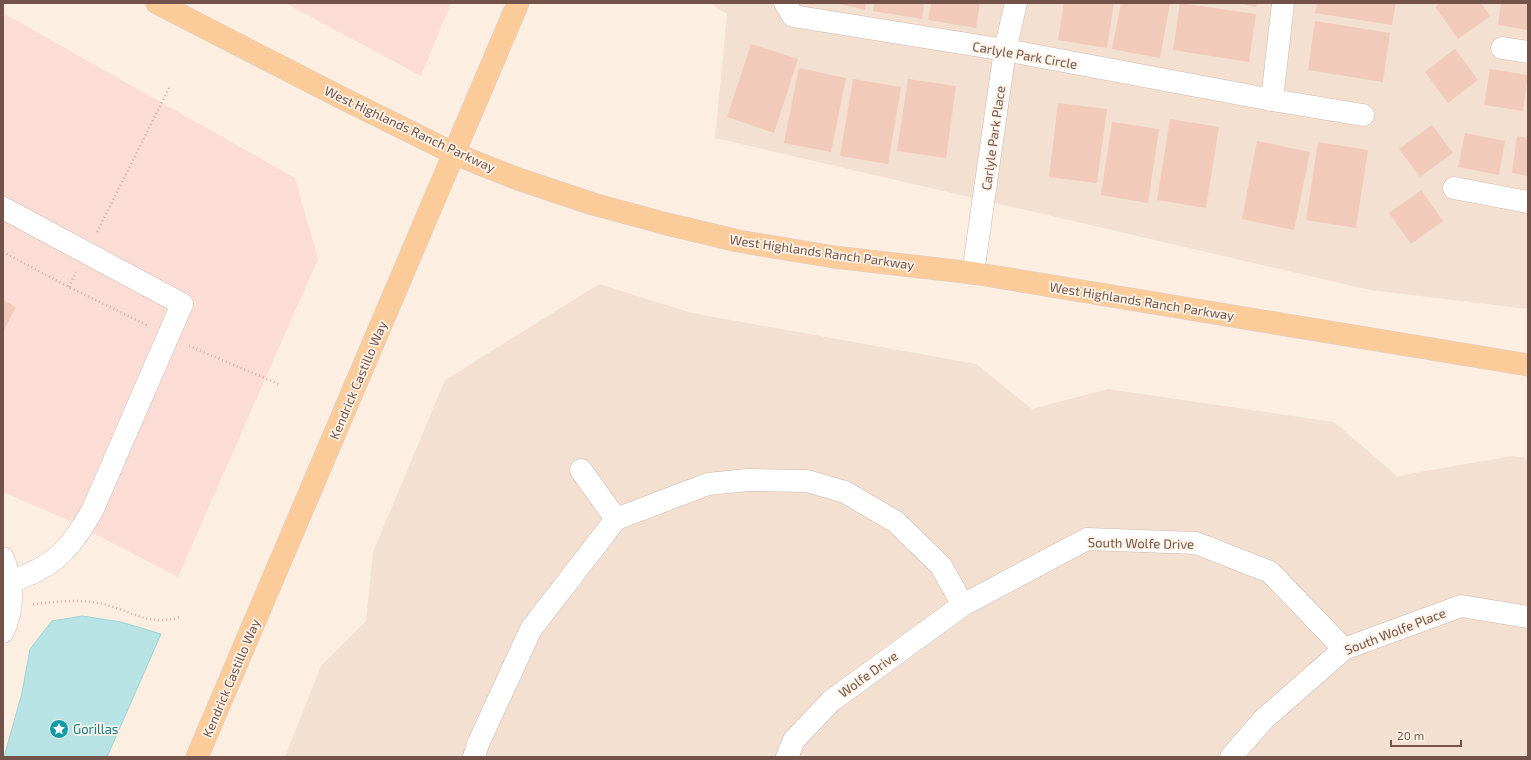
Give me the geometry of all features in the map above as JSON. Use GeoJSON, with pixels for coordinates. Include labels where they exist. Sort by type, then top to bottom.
{"type":"FeatureCollection","features":[{"type":"Feature","properties":{"kind":"main road","name":"West Highlands Ranch Parkway"},"geometry":{"type":"LineString","coordinates":[[157,3],[455,154],[518,179],[593,204],[668,224],[738,241],[834,257],[973,273],[1528,365]]}},
{"type":"Feature","properties":{"kind":"main road","name":"Kendrick Castillo Way"},"geometry":{"type":"LineString","coordinates":[[198,757],[518,3]]}},
{"type":"Feature","properties":{"kind":"street","name":"Carlyle Park Circle"},"geometry":{"type":"LineString","coordinates":[[785,3],[793,16],[1005,50],[1272,100],[1364,115]]}},
{"type":"Feature","properties":{"kind":"street","name":"Carlyle Park Place"},"geometry":{"type":"LineString","coordinates":[[973,273],[1005,50],[1016,3]]}},
{"type":"Feature","properties":{"kind":"street"},"geometry":{"type":"LineString","coordinates":[[1272,100],[1283,3]]}},
{"type":"Feature","properties":{"kind":"street"},"geometry":{"type":"LineString","coordinates":[[1502,48],[1528,52]]}},
{"type":"Feature","properties":{"kind":"street"},"geometry":{"type":"LineString","coordinates":[[1454,188],[1528,202]]}},
{"type":"Feature","properties":{"kind":"street"},"geometry":{"type":"LineString","coordinates":[[3,208],[182,304],[93,509],[80,532],[67,549],[48,565],[23,578],[10,593]]}},
{"type":"Feature","properties":{"kind":"street"},"geometry":{"type":"LineString","coordinates":[[581,470],[616,519]]}},
{"type":"Feature","properties":{"kind":"street"},"geometry":{"type":"LineString","coordinates":[[474,757],[478,744],[531,629],[616,519],[708,484],[748,480],[807,481],[845,492],[896,522],[941,566],[963,605]]}},
{"type":"Feature","properties":{"kind":"street","name":"South Wolfe Drive"},"geometry":{"type":"LineString","coordinates":[[963,605],[1086,539],[1196,543],[1270,572],[1344,649]]}},
{"type":"Feature","properties":{"kind":"street"},"geometry":{"type":"LineString","coordinates":[[3,558],[10,593],[9,616],[3,632]]}},
{"type":"Feature","properties":{"kind":"street","name":"Wolfe Drive"},"geometry":{"type":"LineString","coordinates":[[787,757],[794,740],[831,701],[963,605]]}},
{"type":"Feature","properties":{"kind":"street","name":"South Wolfe Place"},"geometry":{"type":"LineString","coordinates":[[1231,757],[1264,719],[1344,649],[1461,606],[1528,617]]}},
{"type":"Feature","properties":{"kind":"path"},"geometry":{"type":"LineString","coordinates":[[69,287],[169,88]]}},
{"type":"Feature","properties":{"kind":"path"},"geometry":{"type":"LineString","coordinates":[[3,252],[69,287],[183,343],[281,385]]}},
{"type":"Feature","properties":{"kind":"path"},"geometry":{"type":"LineString","coordinates":[[10,593],[26,604],[75,600],[106,605],[143,619],[168,621],[181,617]]}},
{"type":"Feature","properties":{"kind":"shaded area"},"geometry":{"type":"Polygon","coordinates":[[[285,3],[451,3],[421,76],[285,3]]]}},
{"type":"Feature","properties":{"kind":"shaded area"},"geometry":{"type":"Polygon","coordinates":[[[710,3],[1528,3],[1528,309],[1370,290],[715,138],[727,14],[710,3]]]}},
{"type":"Feature","properties":{"kind":"shaded area"},"geometry":{"type":"Polygon","coordinates":[[[3,13],[295,178],[318,259],[178,577],[70,521],[3,492],[3,13]]]}},
{"type":"Feature","properties":{"kind":"shaded area"},"geometry":{"type":"Polygon","coordinates":[[[599,284],[692,313],[976,364],[1032,409],[1108,389],[1334,422],[1397,476],[1512,456],[1528,458],[1528,757],[285,757],[321,666],[366,621],[373,552],[445,380],[599,284]]]}},
{"type":"Feature","properties":{"kind":"water"},"geometry":{"type":"Polygon","coordinates":[[[82,616],[121,622],[161,634],[107,757],[4,757],[22,693],[30,649],[52,621],[82,616]]]}},
{"type":"Feature","properties":{"kind":"building"},"geometry":{"type":"Polygon","coordinates":[[[837,3],[866,3],[865,10],[837,3]]]}},
{"type":"Feature","properties":{"kind":"building"},"geometry":{"type":"Polygon","coordinates":[[[875,3],[924,3],[922,19],[873,11],[875,3]]]}},
{"type":"Feature","properties":{"kind":"building"},"geometry":{"type":"Polygon","coordinates":[[[931,3],[980,3],[976,28],[928,20],[931,3]]]}},
{"type":"Feature","properties":{"kind":"building"},"geometry":{"type":"Polygon","coordinates":[[[1064,3],[1114,3],[1107,48],[1058,40],[1064,3]]]}},
{"type":"Feature","properties":{"kind":"building"},"geometry":{"type":"Polygon","coordinates":[[[1121,3],[1170,3],[1160,58],[1112,49],[1121,3]]]}},
{"type":"Feature","properties":{"kind":"building"},"geometry":{"type":"Polygon","coordinates":[[[1180,3],[1256,14],[1249,62],[1173,50],[1180,3]]]}},
{"type":"Feature","properties":{"kind":"building"},"geometry":{"type":"Polygon","coordinates":[[[1239,3],[1257,3],[1256,7],[1239,3]]]}},
{"type":"Feature","properties":{"kind":"building"},"geometry":{"type":"Polygon","coordinates":[[[1317,3],[1396,3],[1392,25],[1315,13],[1317,3]]]}},
{"type":"Feature","properties":{"kind":"building"},"geometry":{"type":"Polygon","coordinates":[[[1440,3],[1481,3],[1490,16],[1458,39],[1435,7],[1440,3]]]}},
{"type":"Feature","properties":{"kind":"building"},"geometry":{"type":"Polygon","coordinates":[[[1501,3],[1528,3],[1528,30],[1498,25],[1501,3]]]}},
{"type":"Feature","properties":{"kind":"building"},"geometry":{"type":"Polygon","coordinates":[[[1315,21],[1390,33],[1383,82],[1308,70],[1315,21]]]}},
{"type":"Feature","properties":{"kind":"building"},"geometry":{"type":"Polygon","coordinates":[[[751,44],[798,59],[774,133],[727,117],[751,44]]]}},
{"type":"Feature","properties":{"kind":"building"},"geometry":{"type":"Polygon","coordinates":[[[1455,49],[1478,80],[1448,103],[1425,72],[1455,49]]]}},
{"type":"Feature","properties":{"kind":"building"},"geometry":{"type":"Polygon","coordinates":[[[799,68],[846,78],[831,152],[784,143],[799,68]]]}},
{"type":"Feature","properties":{"kind":"building"},"geometry":{"type":"Polygon","coordinates":[[[1490,69],[1528,75],[1523,111],[1484,105],[1490,69]]]}},
{"type":"Feature","properties":{"kind":"building"},"geometry":{"type":"Polygon","coordinates":[[[853,79],[901,87],[888,164],[840,156],[853,79]]]}},
{"type":"Feature","properties":{"kind":"building"},"geometry":{"type":"Polygon","coordinates":[[[908,79],[956,86],[946,158],[897,151],[908,79]]]}},
{"type":"Feature","properties":{"kind":"building"},"geometry":{"type":"Polygon","coordinates":[[[1058,103],[1107,109],[1097,183],[1049,177],[1058,103]]]}},
{"type":"Feature","properties":{"kind":"building"},"geometry":{"type":"Polygon","coordinates":[[[1170,119],[1219,127],[1206,208],[1157,200],[1170,119]]]}},
{"type":"Feature","properties":{"kind":"building"},"geometry":{"type":"Polygon","coordinates":[[[1112,122],[1159,129],[1148,203],[1101,195],[1112,122]]]}},
{"type":"Feature","properties":{"kind":"building"},"geometry":{"type":"Polygon","coordinates":[[[1432,125],[1453,153],[1420,177],[1399,149],[1432,125]]]}},
{"type":"Feature","properties":{"kind":"building"},"geometry":{"type":"Polygon","coordinates":[[[1465,133],[1505,141],[1499,175],[1458,167],[1465,133]]]}},
{"type":"Feature","properties":{"kind":"building"},"geometry":{"type":"Polygon","coordinates":[[[1517,136],[1528,138],[1528,176],[1512,173],[1517,136]]]}},
{"type":"Feature","properties":{"kind":"building"},"geometry":{"type":"Polygon","coordinates":[[[1257,141],[1310,152],[1294,230],[1242,219],[1257,141]]]}},
{"type":"Feature","properties":{"kind":"building"},"geometry":{"type":"Polygon","coordinates":[[[1318,142],[1368,150],[1356,228],[1306,220],[1318,142]]]}},
{"type":"Feature","properties":{"kind":"building"},"geometry":{"type":"Polygon","coordinates":[[[1421,190],[1443,221],[1411,244],[1389,213],[1421,190]]]}},
{"type":"Feature","properties":{"kind":"building"},"geometry":{"type":"Polygon","coordinates":[[[3,300],[16,307],[3,332],[3,300]]]}},
{"type":"Feature","properties":{"kind":"place","name":"Gorillas"},"geometry":{"type":"Point","coordinates":[59,729]}}]}
